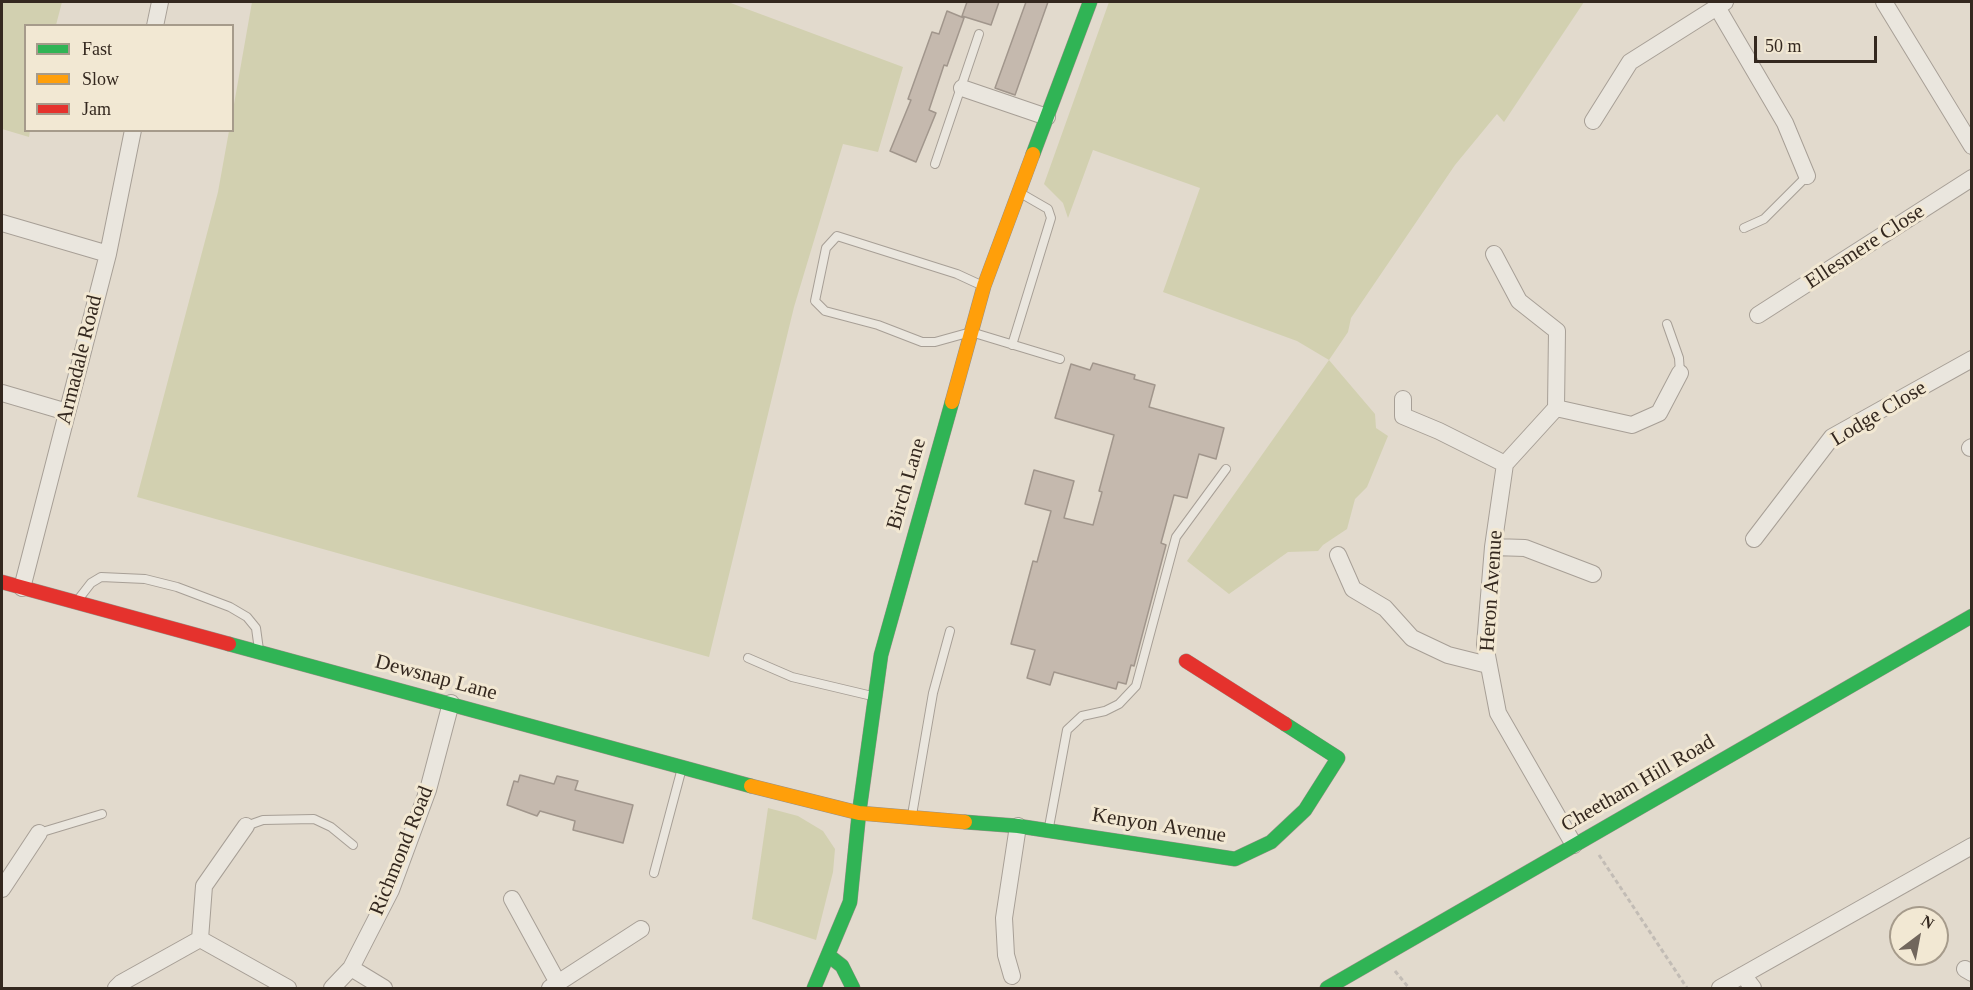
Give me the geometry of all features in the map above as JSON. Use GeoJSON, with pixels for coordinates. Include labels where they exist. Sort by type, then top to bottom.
{"type":"FeatureCollection","features":[{"type":"Feature","properties":{"kind":"main road","name":"Birch Lane"},"geometry":{"type":"LineString","coordinates":[[814,988],[850,903],[859,813],[881,655],[971,332],[984,286],[1090,2]]}},
{"type":"Feature","properties":{"kind":"main road","name":"Dewsnap Lane"},"geometry":{"type":"LineString","coordinates":[[2,582],[682,768],[859,813]]}},
{"type":"Feature","properties":{"kind":"main road","name":"Cheetham Hill Road"},"geometry":{"type":"LineString","coordinates":[[1327,988],[1971,618]]}},
{"type":"Feature","properties":{"kind":"main road","name":"Kenyon Avenue"},"geometry":{"type":"LineString","coordinates":[[859,813],[1018,826],[1235,859],[1271,842],[1305,810],[1338,758],[1186,661]]}},
{"type":"Feature","properties":{"kind":"main road"},"geometry":{"type":"LineString","coordinates":[[828,955],[842,966],[853,988]]}},
{"type":"Feature","properties":{"kind":"street"},"geometry":{"type":"LineString","coordinates":[[155,24],[159,2]]}},
{"type":"Feature","properties":{"kind":"street"},"geometry":{"type":"LineString","coordinates":[[1884,2],[1971,146]]}},
{"type":"Feature","properties":{"kind":"street"},"geometry":{"type":"LineString","coordinates":[[1593,121],[1630,62],[1721,4],[1785,123],[1807,176]]}},
{"type":"Feature","properties":{"kind":"street"},"geometry":{"type":"LineString","coordinates":[[962,88],[1047,117]]}},
{"type":"Feature","properties":{"kind":"street","name":"Armadale Road"},"geometry":{"type":"LineString","coordinates":[[22,588],[108,254],[133,132]]}},
{"type":"Feature","properties":{"kind":"street","name":"Ellesmere Close"},"geometry":{"type":"LineString","coordinates":[[1758,315],[1971,178]]}},
{"type":"Feature","properties":{"kind":"street"},"geometry":{"type":"LineString","coordinates":[[2,223],[108,254]]}},
{"type":"Feature","properties":{"kind":"street"},"geometry":{"type":"LineString","coordinates":[[1402,399],[1403,416],[1439,430],[1505,465],[1556,408],[1557,331],[1519,301],[1494,254]]}},
{"type":"Feature","properties":{"kind":"street","name":"Lodge Close"},"geometry":{"type":"LineString","coordinates":[[1754,539],[1832,437],[1971,359]]}},
{"type":"Feature","properties":{"kind":"street"},"geometry":{"type":"LineString","coordinates":[[1556,408],[1632,425],[1659,413],[1680,373]]}},
{"type":"Feature","properties":{"kind":"street"},"geometry":{"type":"LineString","coordinates":[[2,393],[67,412]]}},
{"type":"Feature","properties":{"kind":"street","name":"Heron Avenue"},"geometry":{"type":"LineString","coordinates":[[1505,465],[1493,547],[1485,645],[1488,665],[1498,713],[1581,841]]}},
{"type":"Feature","properties":{"kind":"street"},"geometry":{"type":"LineString","coordinates":[[1493,547],[1525,548],[1593,574]]}},
{"type":"Feature","properties":{"kind":"street"},"geometry":{"type":"LineString","coordinates":[[1338,555],[1353,590],[1385,608],[1412,638],[1448,655],[1488,665]]}},
{"type":"Feature","properties":{"kind":"street","name":"Richmond Road"},"geometry":{"type":"LineString","coordinates":[[332,988],[351,968],[391,890],[428,790],[450,703]]}},
{"type":"Feature","properties":{"kind":"street"},"geometry":{"type":"LineString","coordinates":[[200,939],[204,886],[246,826]]}},
{"type":"Feature","properties":{"kind":"street"},"geometry":{"type":"LineString","coordinates":[[1012,976],[1006,955],[1004,918],[1018,826]]}},
{"type":"Feature","properties":{"kind":"street"},"geometry":{"type":"LineString","coordinates":[[2,889],[39,833]]}},
{"type":"Feature","properties":{"kind":"street"},"geometry":{"type":"LineString","coordinates":[[1720,988],[1748,982],[1971,846]]}},
{"type":"Feature","properties":{"kind":"street"},"geometry":{"type":"LineString","coordinates":[[512,899],[554,986],[641,929]]}},
{"type":"Feature","properties":{"kind":"street"},"geometry":{"type":"LineString","coordinates":[[116,988],[200,939]]}},
{"type":"Feature","properties":{"kind":"street"},"geometry":{"type":"LineString","coordinates":[[200,939],[288,988]]}},
{"type":"Feature","properties":{"kind":"street"},"geometry":{"type":"LineString","coordinates":[[351,968],[384,988]]}},
{"type":"Feature","properties":{"kind":"lane"},"geometry":{"type":"LineString","coordinates":[[935,164],[979,34]]}},
{"type":"Feature","properties":{"kind":"lane"},"geometry":{"type":"LineString","coordinates":[[1744,228],[1764,219],[1807,176]]}},
{"type":"Feature","properties":{"kind":"lane"},"geometry":{"type":"LineString","coordinates":[[1012,345],[1051,218],[1048,209],[1019,192]]}},
{"type":"Feature","properties":{"kind":"lane"},"geometry":{"type":"LineString","coordinates":[[984,286],[957,274],[846,237],[837,237],[826,248],[815,292],[815,301],[825,311],[878,326],[922,342],[935,342],[971,332],[1060,359]]}},
{"type":"Feature","properties":{"kind":"lane"},"geometry":{"type":"LineString","coordinates":[[1667,324],[1679,358],[1680,373]]}},
{"type":"Feature","properties":{"kind":"lane"},"geometry":{"type":"LineString","coordinates":[[1048,830],[1067,730],[1082,716],[1105,711],[1119,704],[1136,686],[1176,537],[1226,469]]}},
{"type":"Feature","properties":{"kind":"lane"},"geometry":{"type":"LineString","coordinates":[[77,602],[91,583],[101,577],[145,579],[177,586],[230,607],[248,617],[256,628],[259,652]]}},
{"type":"Feature","properties":{"kind":"lane"},"geometry":{"type":"LineString","coordinates":[[911,818],[933,693],[950,631]]}},
{"type":"Feature","properties":{"kind":"lane"},"geometry":{"type":"LineString","coordinates":[[748,658],[792,676],[875,697]]}},
{"type":"Feature","properties":{"kind":"lane"},"geometry":{"type":"LineString","coordinates":[[654,873],[682,768]]}},
{"type":"Feature","properties":{"kind":"lane"},"geometry":{"type":"LineString","coordinates":[[39,833],[102,814]]}},
{"type":"Feature","properties":{"kind":"lane"},"geometry":{"type":"LineString","coordinates":[[246,826],[263,820],[314,819],[331,827],[353,845]]}},
{"type":"Feature","properties":{"kind":"path"},"geometry":{"type":"LineString","coordinates":[[1581,841],[1687,988]]}},
{"type":"Feature","properties":{"kind":"shaded area"},"geometry":{"type":"Polygon","coordinates":[[[2,2],[62,2],[56,24],[24,24],[24,132],[30,132],[29,137],[2,129],[2,2]]]}},
{"type":"Feature","properties":{"kind":"shaded area"},"geometry":{"type":"Polygon","coordinates":[[[252,2],[728,2],[903,67],[878,152],[843,144],[794,307],[709,657],[137,497],[218,192],[229,132],[234,132],[234,104],[252,2]]]}},
{"type":"Feature","properties":{"kind":"shaded area"},"geometry":{"type":"Polygon","coordinates":[[[1109,2],[1584,2],[1504,122],[1497,114],[1455,165],[1351,318],[1348,332],[1329,360],[1297,341],[1163,292],[1200,188],[1093,150],[1068,218],[1063,203],[1044,184],[1109,2]]]}},
{"type":"Feature","properties":{"kind":"shaded area"},"geometry":{"type":"Polygon","coordinates":[[[1329,360],[1375,414],[1376,428],[1388,436],[1367,487],[1355,499],[1347,529],[1318,551],[1288,552],[1229,594],[1187,561],[1329,360]]]}},
{"type":"Feature","properties":{"kind":"shaded area"},"geometry":{"type":"Polygon","coordinates":[[[768,808],[798,816],[823,831],[835,849],[833,872],[816,940],[752,919],[768,808]]]}},
{"type":"Feature","properties":{"kind":"building"},"geometry":{"type":"Polygon","coordinates":[[[967,2],[999,2],[991,25],[962,16],[967,2]]]}},
{"type":"Feature","properties":{"kind":"building"},"geometry":{"type":"Polygon","coordinates":[[[1026,2],[1048,2],[1015,95],[995,88],[1026,2]]]}},
{"type":"Feature","properties":{"kind":"building"},"geometry":{"type":"Polygon","coordinates":[[[947,11],[964,18],[947,66],[944,65],[929,110],[936,113],[916,162],[890,151],[911,100],[908,99],[932,32],[939,34],[947,11]]]}},
{"type":"Feature","properties":{"kind":"building"},"geometry":{"type":"Polygon","coordinates":[[[1093,363],[1135,375],[1134,379],[1155,385],[1149,407],[1224,428],[1216,459],[1199,454],[1187,498],[1174,495],[1161,543],[1166,545],[1134,666],[1131,665],[1126,684],[1118,682],[1116,689],[1054,672],[1050,685],[1027,678],[1035,650],[1011,644],[1033,561],[1037,562],[1051,511],[1025,504],[1034,470],[1074,481],[1064,518],[1093,525],[1102,492],[1099,491],[1114,435],[1055,418],[1071,364],[1090,370],[1093,363]]]}},
{"type":"Feature","properties":{"kind":"building"},"geometry":{"type":"Polygon","coordinates":[[[520,775],[554,784],[557,776],[578,781],[575,790],[633,805],[623,843],[573,830],[575,821],[540,811],[537,816],[507,805],[514,781],[518,782],[520,775]]]}},
{"type":"Feature","properties":{"kind":"traffic: fast"},"geometry":{"type":"LineString","coordinates":[[1033,154],[1090,2]]}},
{"type":"Feature","properties":{"kind":"traffic: fast"},"geometry":{"type":"LineString","coordinates":[[814,988],[850,902],[859,813],[881,655],[952,402]]}},
{"type":"Feature","properties":{"kind":"traffic: fast"},"geometry":{"type":"LineString","coordinates":[[1327,988],[1972,616]]}},
{"type":"Feature","properties":{"kind":"traffic: fast"},"geometry":{"type":"LineString","coordinates":[[229,644],[751,786]]}},
{"type":"Feature","properties":{"kind":"traffic: fast"},"geometry":{"type":"LineString","coordinates":[[965,822],[1018,826],[1235,859],[1271,842],[1305,810],[1338,758],[1285,724]]}},
{"type":"Feature","properties":{"kind":"traffic: fast"},"geometry":{"type":"LineString","coordinates":[[828,955],[842,966],[853,988]]}},
{"type":"Feature","properties":{"kind":"traffic: slow"},"geometry":{"type":"LineString","coordinates":[[952,402],[984,286],[1033,154]]}},
{"type":"Feature","properties":{"kind":"traffic: slow"},"geometry":{"type":"LineString","coordinates":[[751,786],[859,813],[965,822]]}},
{"type":"Feature","properties":{"kind":"traffic: jam"},"geometry":{"type":"LineString","coordinates":[[2,582],[229,644]]}},
{"type":"Feature","properties":{"kind":"traffic: jam"},"geometry":{"type":"LineString","coordinates":[[1186,661],[1285,724]]}}]}
